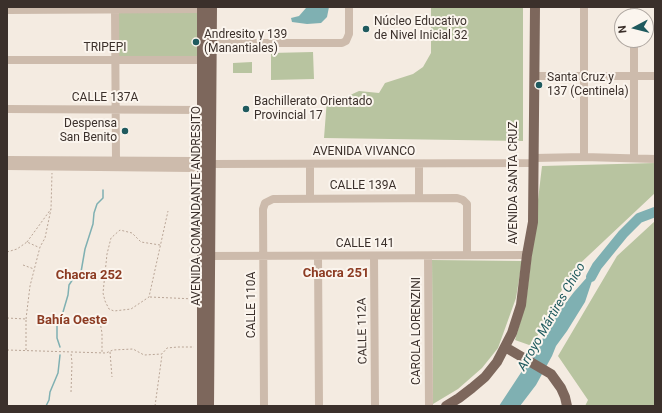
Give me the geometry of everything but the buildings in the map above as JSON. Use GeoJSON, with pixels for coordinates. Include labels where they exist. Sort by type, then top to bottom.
{"type":"FeatureCollection","features":[{"type":"Feature","properties":{"kind":"main road","name":"AVENIDA SANTA CRUZ"},"geometry":{"type":"LineString","coordinates":[[528,7],[531,161]]}},
{"type":"Feature","properties":{"kind":"main road","name":"AVENIDA SANTA CRUZ"},"geometry":{"type":"LineString","coordinates":[[446,406],[459,398],[485,377],[497,362],[512,333],[521,305],[527,255],[535,76],[535,7]]}},
{"type":"Feature","properties":{"kind":"main road","name":"AVENIDA COMANDANTE ANDRESITO"},"geometry":{"type":"LineString","coordinates":[[202,164],[212,43],[205,8]]}},
{"type":"Feature","properties":{"kind":"main road","name":"AVENIDA COMANDANTE ANDRESITO"},"geometry":{"type":"LineString","coordinates":[[205,8],[202,60],[202,164],[206,256],[209,406]]}},
{"type":"Feature","properties":{"kind":"main road","name":"AVENIDA COMANDANTE ANDRESITO"},"geometry":{"type":"LineString","coordinates":[[202,406],[202,299],[206,256]]}},
{"type":"Feature","properties":{"kind":"main road"},"geometry":{"type":"LineString","coordinates":[[505,347],[551,374],[561,388],[567,406]]}},
{"type":"Feature","properties":{"kind":"street"},"geometry":{"type":"LineString","coordinates":[[212,43],[342,43],[346,41],[349,34],[349,7]]}},
{"type":"Feature","properties":{"kind":"street"},"geometry":{"type":"LineString","coordinates":[[584,7],[584,157]]}},
{"type":"Feature","properties":{"kind":"street"},"geometry":{"type":"LineString","coordinates":[[115,8],[116,161]]}},
{"type":"Feature","properties":{"kind":"street"},"geometry":{"type":"LineString","coordinates":[[7,10],[205,8]]}},
{"type":"Feature","properties":{"kind":"street"},"geometry":{"type":"LineString","coordinates":[[634,48],[634,158]]}},
{"type":"Feature","properties":{"kind":"street","name":"TRIPEPI"},"geometry":{"type":"LineString","coordinates":[[7,60],[202,60]]}},
{"type":"Feature","properties":{"kind":"street"},"geometry":{"type":"LineString","coordinates":[[535,76],[655,76]]}},
{"type":"Feature","properties":{"kind":"street","name":"CALLE 137A"},"geometry":{"type":"LineString","coordinates":[[7,109],[202,110]]}},
{"type":"Feature","properties":{"kind":"street","name":"AVENIDA VIVANCO"},"geometry":{"type":"LineString","coordinates":[[7,160],[192,161],[202,164],[419,164],[531,161],[584,157],[655,159]]}},
{"type":"Feature","properties":{"kind":"street","name":"AVENIDA VIVANCO"},"geometry":{"type":"LineString","coordinates":[[7,166],[192,168],[202,164]]}},
{"type":"Feature","properties":{"kind":"street"},"geometry":{"type":"LineString","coordinates":[[310,164],[310,199]]}},
{"type":"Feature","properties":{"kind":"street"},"geometry":{"type":"LineString","coordinates":[[419,164],[419,198]]}},
{"type":"Feature","properties":{"kind":"street","name":"CALLE 139A"},"geometry":{"type":"LineString","coordinates":[[264,203],[273,199],[457,198],[463,200],[467,204],[467,255]]}},
{"type":"Feature","properties":{"kind":"street","name":"CALLE 110A"},"geometry":{"type":"LineString","coordinates":[[264,203],[264,406]]}},
{"type":"Feature","properties":{"kind":"street","name":"CALLE 141"},"geometry":{"type":"LineString","coordinates":[[206,256],[527,255]]}},
{"type":"Feature","properties":{"kind":"street"},"geometry":{"type":"LineString","coordinates":[[318,256],[319,406]]}},
{"type":"Feature","properties":{"kind":"street","name":"CALLE 112A"},"geometry":{"type":"LineString","coordinates":[[374,256],[375,406]]}},
{"type":"Feature","properties":{"kind":"street","name":"CAROLA LORENZINI"},"geometry":{"type":"LineString","coordinates":[[428,256],[429,406]]}},
{"type":"Feature","properties":{"kind":"path"},"geometry":{"type":"LineString","coordinates":[[26,350],[26,318],[30,286],[40,247],[45,238],[51,209],[52,167]]}},
{"type":"Feature","properties":{"kind":"path"},"geometry":{"type":"LineString","coordinates":[[7,252],[16,249],[27,242],[51,209]]}},
{"type":"Feature","properties":{"kind":"path"},"geometry":{"type":"LineString","coordinates":[[149,297],[168,211]]}},
{"type":"Feature","properties":{"kind":"path"},"geometry":{"type":"LineString","coordinates":[[160,245],[141,242],[132,233],[120,230],[111,238],[107,254],[103,293],[109,309],[114,311],[131,309],[149,297],[202,299]]}},
{"type":"Feature","properties":{"kind":"path"},"geometry":{"type":"LineString","coordinates":[[27,242],[40,247]]}},
{"type":"Feature","properties":{"kind":"path"},"geometry":{"type":"LineString","coordinates":[[23,265],[34,269]]}},
{"type":"Feature","properties":{"kind":"path"},"geometry":{"type":"LineString","coordinates":[[7,318],[26,318]]}},
{"type":"Feature","properties":{"kind":"path"},"geometry":{"type":"LineString","coordinates":[[100,322],[102,333],[102,352]]}},
{"type":"Feature","properties":{"kind":"path"},"geometry":{"type":"LineString","coordinates":[[155,406],[162,354],[167,348],[202,347]]}},
{"type":"Feature","properties":{"kind":"path"},"geometry":{"type":"LineString","coordinates":[[7,350],[110,352],[133,349],[144,355],[162,354]]}},
{"type":"Feature","properties":{"kind":"path"},"geometry":{"type":"LineString","coordinates":[[71,351],[71,392]]}},
{"type":"Feature","properties":{"kind":"path"},"geometry":{"type":"LineString","coordinates":[[110,352],[112,377]]}},
{"type":"Feature","properties":{"kind":"green space"},"geometry":{"type":"Polygon","coordinates":[[[431,7],[523,7],[523,141],[324,138],[327,99],[348,96],[359,91],[379,93],[385,83],[413,74],[423,67],[431,53],[431,7]]]}},
{"type":"Feature","properties":{"kind":"green space"},"geometry":{"type":"Polygon","coordinates":[[[200,10],[200,58],[119,58],[119,11],[200,10]]]}},
{"type":"Feature","properties":{"kind":"green space"},"geometry":{"type":"Polygon","coordinates":[[[313,52],[314,79],[271,80],[271,53],[313,52]]]}},
{"type":"Feature","properties":{"kind":"green space"},"geometry":{"type":"Polygon","coordinates":[[[252,62],[252,73],[233,73],[233,63],[252,62]]]}},
{"type":"Feature","properties":{"kind":"green space"},"geometry":{"type":"Polygon","coordinates":[[[655,163],[655,193],[572,271],[532,346],[515,340],[526,302],[542,166],[655,163]]]}},
{"type":"Feature","properties":{"kind":"green space"},"geometry":{"type":"Polygon","coordinates":[[[655,221],[655,406],[585,406],[588,400],[558,356],[617,256],[655,221]]]}},
{"type":"Feature","properties":{"kind":"green space"},"geometry":{"type":"Polygon","coordinates":[[[432,260],[522,261],[516,298],[498,348],[482,368],[458,389],[433,404],[432,260]]]}},
{"type":"Feature","properties":{"kind":"water"},"geometry":{"type":"Polygon","coordinates":[[[329,7],[327,17],[321,23],[307,24],[292,22],[291,18],[299,16],[306,8],[329,7]]]}},
{"type":"Feature","properties":{"kind":"water"},"geometry":{"type":"Polygon","coordinates":[[[597,266],[585,302],[556,346],[536,385],[520,406],[499,406],[543,338],[554,318],[597,266]]]}},
{"type":"Feature","properties":{"kind":"waterway"},"geometry":{"type":"LineString","coordinates":[[60,347],[57,338],[57,323],[63,312],[69,285],[81,272],[85,249],[93,224],[94,213],[97,204],[103,198],[103,190]]}},
{"type":"Feature","properties":{"kind":"waterway","name":"Arroyo Mártires Chico"},"geometry":{"type":"LineString","coordinates":[[591,277],[597,266],[623,234],[639,218],[655,212]]}},
{"type":"Feature","properties":{"kind":"waterway"},"geometry":{"type":"LineString","coordinates":[[46,406],[58,373],[60,355]]}},
{"type":"Feature","properties":{"kind":"place","name":"Núcleo Educativo de Nivel Inicial 32"},"geometry":{"type":"Point","coordinates":[366,29]}},
{"type":"Feature","properties":{"kind":"place","name":"Andresito y 139 (Manantiales)"},"geometry":{"type":"Point","coordinates":[196,42]}},
{"type":"Feature","properties":{"kind":"place","name":"Santa Cruz y 137 (Centinela)"},"geometry":{"type":"Point","coordinates":[539,85]}},
{"type":"Feature","properties":{"kind":"place","name":"Bachillerato Orientado Provincial 17"},"geometry":{"type":"Point","coordinates":[246,109]}},
{"type":"Feature","properties":{"kind":"place","name":"Despensa San Benito"},"geometry":{"type":"Point","coordinates":[125,131]}},
{"type":"Feature","properties":{"kind":"district","name":"Chacra 251"},"geometry":{"type":"Point","coordinates":[336,274]}},
{"type":"Feature","properties":{"kind":"district","name":"Chacra 252"},"geometry":{"type":"Point","coordinates":[89,276]}},
{"type":"Feature","properties":{"kind":"district","name":"Bahía Oeste"},"geometry":{"type":"Point","coordinates":[72,321]}}]}
